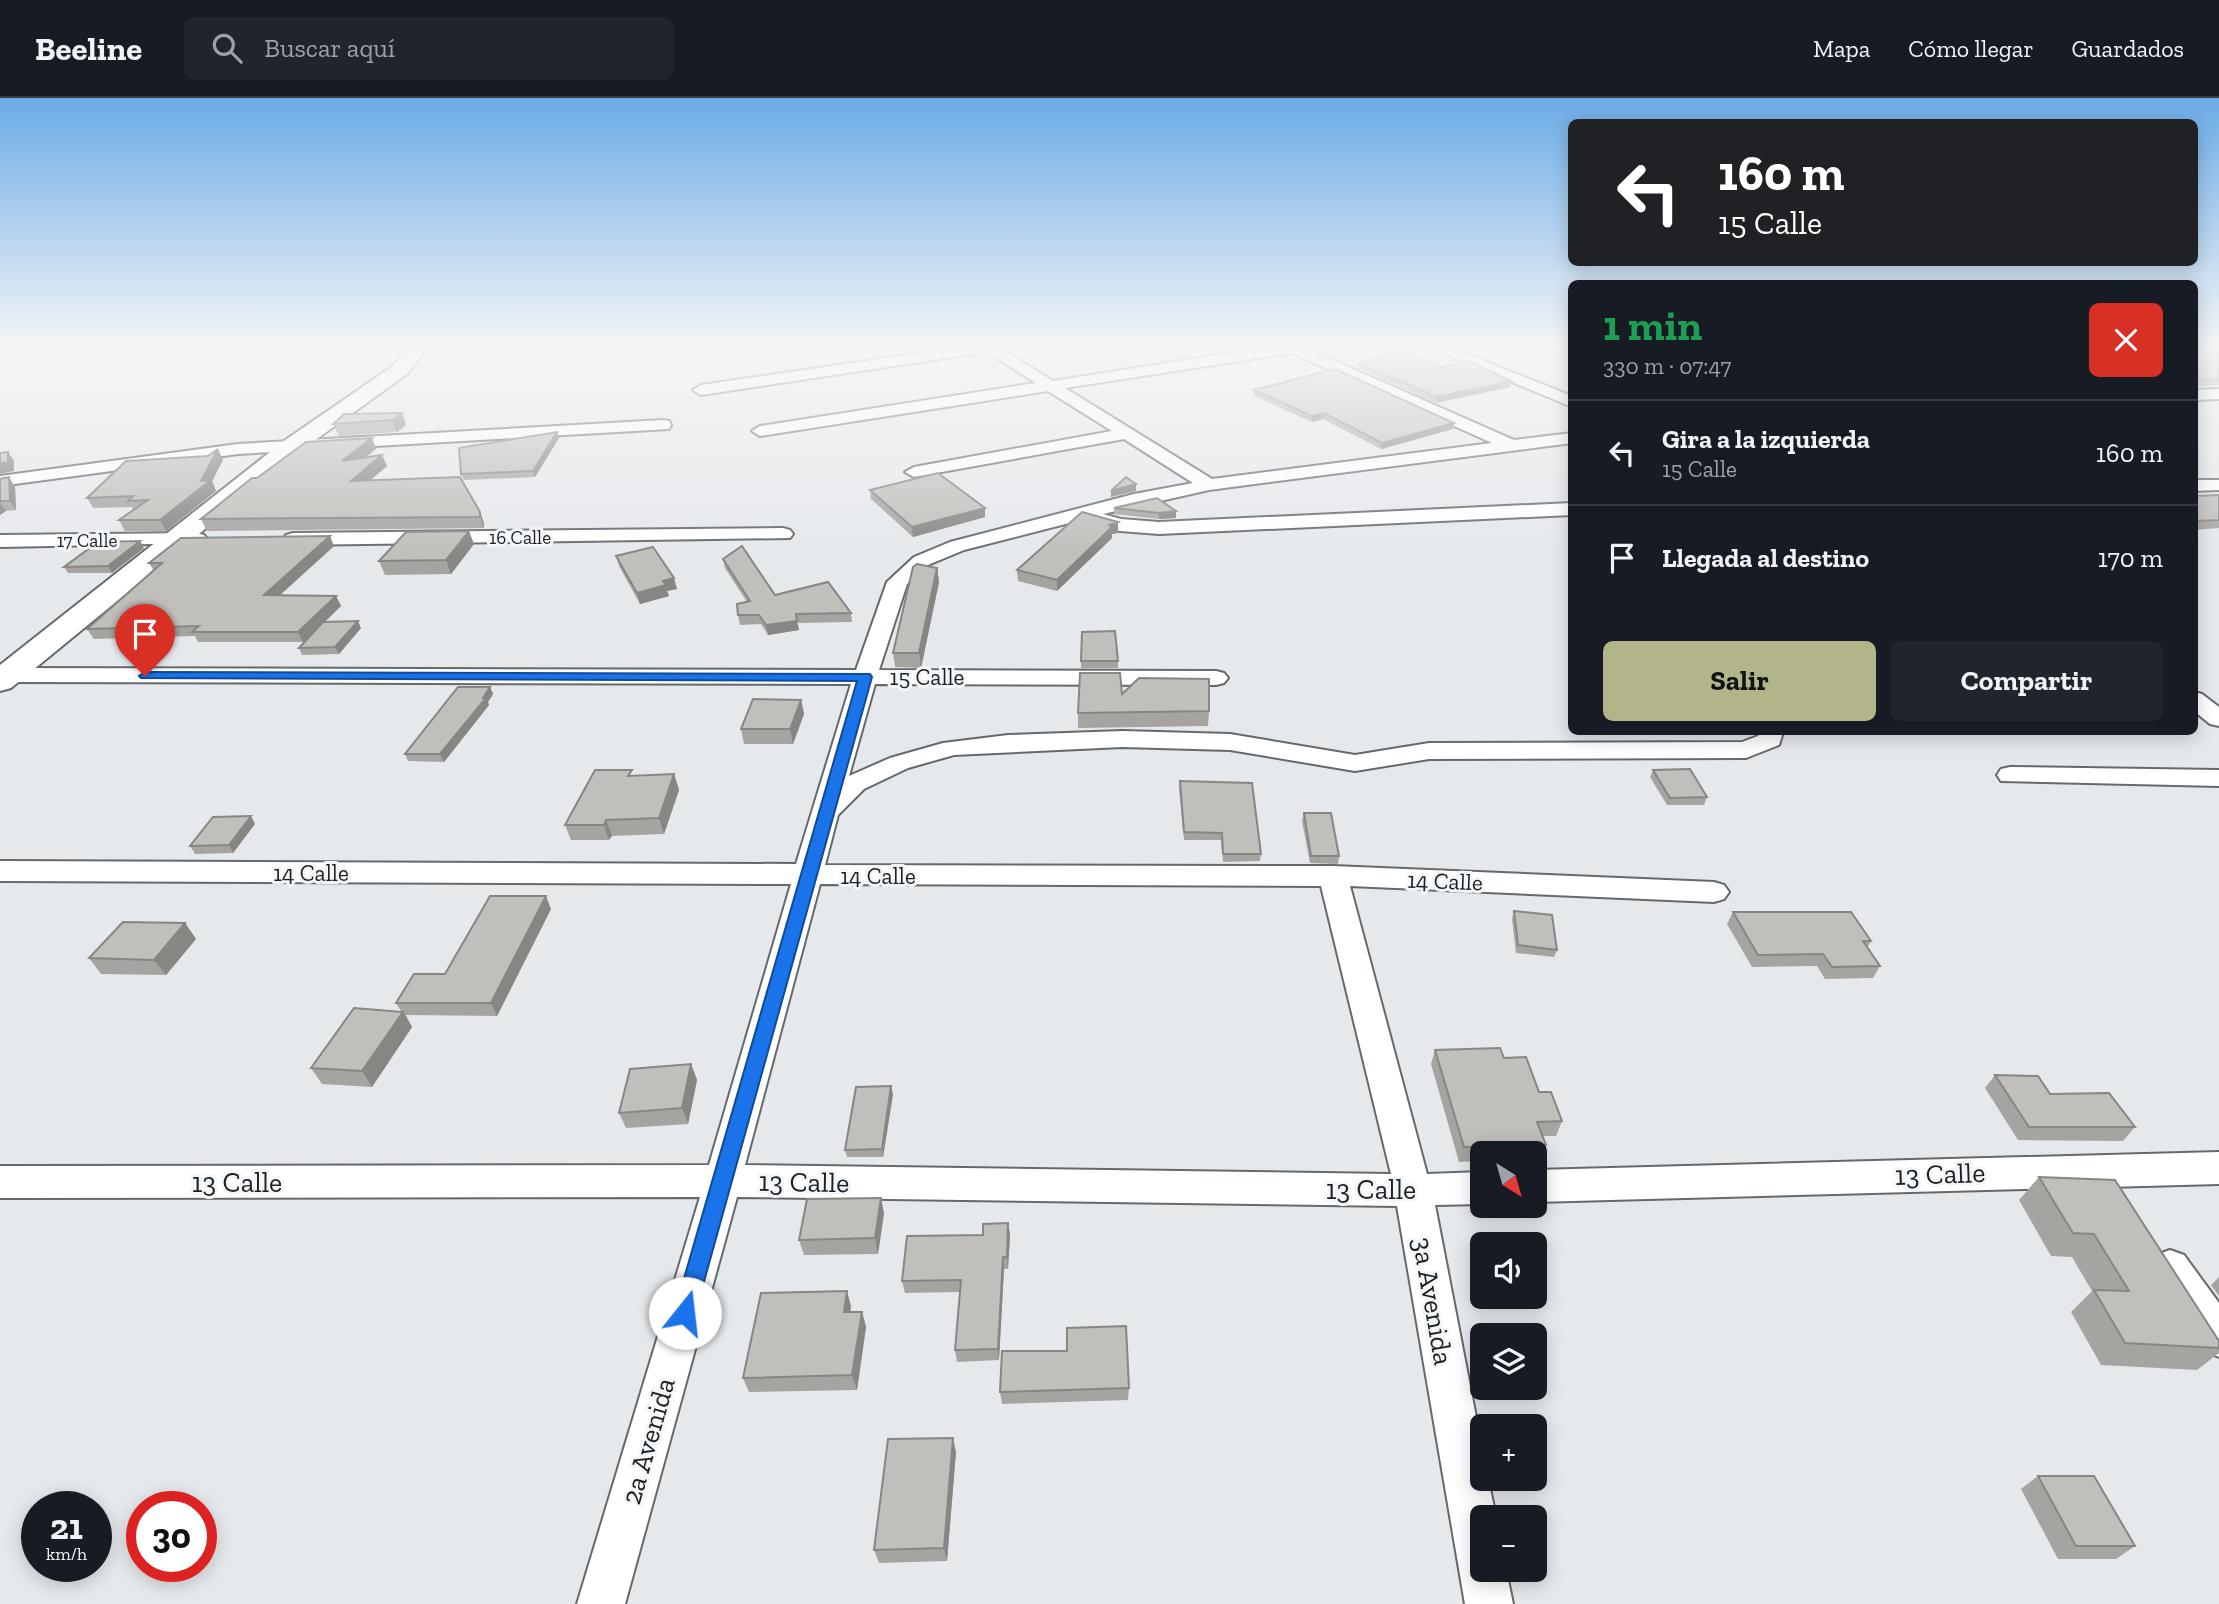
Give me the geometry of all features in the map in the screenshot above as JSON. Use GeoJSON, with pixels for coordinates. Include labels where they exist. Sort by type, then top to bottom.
{"type":"FeatureCollection","features":[{"type":"Feature","properties":{"kind":"main road"},"geometry":{"type":"LineString","coordinates":[[2,677],[292,446],[336,415]]}},
{"type":"Feature","properties":{"kind":"street"},"geometry":{"type":"LineString","coordinates":[[760,431],[861,415]]}},
{"type":"Feature","properties":{"kind":"street"},"geometry":{"type":"LineString","coordinates":[[1096,415],[1209,485]]}},
{"type":"Feature","properties":{"kind":"street"},"geometry":{"type":"LineString","coordinates":[[1444,415],[1508,444]]}},
{"type":"Feature","properties":{"kind":"street"},"geometry":{"type":"LineString","coordinates":[[0,481],[238,449],[663,425]]}},
{"type":"Feature","properties":{"kind":"street"},"geometry":{"type":"LineString","coordinates":[[914,472],[1126,434]]}},
{"type":"Feature","properties":{"kind":"street"},"geometry":{"type":"LineString","coordinates":[[1081,513],[1209,485],[1508,444],[1568,438]]}},
{"type":"Feature","properties":{"kind":"street"},"geometry":{"type":"LineString","coordinates":[[2198,486],[2219,485]]}},
{"type":"Feature","properties":{"kind":"street"},"geometry":{"type":"LineString","coordinates":[[1081,513],[1120,525],[1159,528],[1568,509]]}},
{"type":"Feature","properties":{"kind":"street","name":"2a Avenida"},"geometry":{"type":"LineString","coordinates":[[601,1604],[723,1181],[825,812],[865,677],[897,582],[921,561],[957,546],[1081,513]]}},
{"type":"Feature","properties":{"kind":"street","name":"16 Calle"},"geometry":{"type":"LineString","coordinates":[[271,539],[783,534]]}},
{"type":"Feature","properties":{"kind":"street"},"geometry":{"type":"LineString","coordinates":[[174,540],[215,539]]}},
{"type":"Feature","properties":{"kind":"street","name":"17 Calle"},"geometry":{"type":"LineString","coordinates":[[0,541],[174,540]]}},
{"type":"Feature","properties":{"kind":"street","name":"15 Calle"},"geometry":{"type":"LineString","coordinates":[[2,677],[1216,678]]}},
{"type":"Feature","properties":{"kind":"street"},"geometry":{"type":"LineString","coordinates":[[2198,702],[2219,719]]}},
{"type":"Feature","properties":{"kind":"street"},"geometry":{"type":"LineString","coordinates":[[825,812],[855,783],[899,763],[952,748],[1008,743],[1122,738],[1230,742],[1355,763],[1429,751],[1746,751],[1770,740],[1771,735]]}},
{"type":"Feature","properties":{"kind":"street"},"geometry":{"type":"LineString","coordinates":[[2010,775],[2219,778]]}},
{"type":"Feature","properties":{"kind":"street","name":"14 Calle"},"geometry":{"type":"LineString","coordinates":[[0,871],[1333,876],[1714,892]]}},
{"type":"Feature","properties":{"kind":"street","name":"3a Avenida"},"geometry":{"type":"LineString","coordinates":[[1333,876],[1413,1190],[1471,1505]]}},
{"type":"Feature","properties":{"kind":"street","name":"13 Calle"},"geometry":{"type":"LineString","coordinates":[[1547,1186],[2099,1169],[2219,1168]]}},
{"type":"Feature","properties":{"kind":"street"},"geometry":{"type":"LineString","coordinates":[[2099,1169],[2123,1203]]}},
{"type":"Feature","properties":{"kind":"street","name":"13 Calle"},"geometry":{"type":"LineString","coordinates":[[0,1182],[723,1181],[1413,1190],[1470,1188]]}},
{"type":"Feature","properties":{"kind":"street"},"geometry":{"type":"LineString","coordinates":[[2147,1236],[2219,1337]]}},
{"type":"Feature","properties":{"kind":"street","name":"3a Avenida"},"geometry":{"type":"LineString","coordinates":[[1485,1582],[1489,1604]]}},
{"type":"Feature","properties":{"kind":"building"},"geometry":{"type":"Polygon","coordinates":[[[343,415],[399,415],[392,420],[333,424],[343,415]]]}},
{"type":"Feature","properties":{"kind":"building"},"geometry":{"type":"Polygon","coordinates":[[[1328,415],[1437,415],[1454,423],[1382,443],[1328,415]]]}},
{"type":"Feature","properties":{"kind":"building"},"geometry":{"type":"Polygon","coordinates":[[[557,432],[533,471],[461,474],[459,448],[557,432]]]}},
{"type":"Feature","properties":{"kind":"building"},"geometry":{"type":"Polygon","coordinates":[[[372,438],[342,461],[382,455],[351,481],[460,477],[480,512],[480,517],[201,519],[252,478],[257,478],[306,442],[372,438]]]}},
{"type":"Feature","properties":{"kind":"building"},"geometry":{"type":"Polygon","coordinates":[[[218,449],[201,481],[211,480],[160,520],[119,520],[148,500],[128,501],[133,496],[87,498],[126,461],[208,456],[218,449]]]}},
{"type":"Feature","properties":{"kind":"building"},"geometry":{"type":"Polygon","coordinates":[[[8,452],[8,462],[0,464],[0,453],[8,452]]]}},
{"type":"Feature","properties":{"kind":"building"},"geometry":{"type":"Polygon","coordinates":[[[938,473],[985,508],[912,527],[870,490],[938,473]]]}},
{"type":"Feature","properties":{"kind":"building"},"geometry":{"type":"Polygon","coordinates":[[[9,477],[10,501],[0,501],[0,479],[9,477]]]}},
{"type":"Feature","properties":{"kind":"building"},"geometry":{"type":"Polygon","coordinates":[[[1126,477],[1136,484],[1111,491],[1126,477]]]}},
{"type":"Feature","properties":{"kind":"building"},"geometry":{"type":"Polygon","coordinates":[[[2219,495],[2219,520],[2198,521],[2198,496],[2219,495]]]}},
{"type":"Feature","properties":{"kind":"building"},"geometry":{"type":"Polygon","coordinates":[[[1157,498],[1176,511],[1159,513],[1114,508],[1157,498]]]}},
{"type":"Feature","properties":{"kind":"building"},"geometry":{"type":"Polygon","coordinates":[[[1082,512],[1118,522],[1109,525],[1112,527],[1057,580],[1017,570],[1082,512]]]}},
{"type":"Feature","properties":{"kind":"building"},"geometry":{"type":"Polygon","coordinates":[[[469,531],[446,560],[379,561],[406,532],[469,531]]]}},
{"type":"Feature","properties":{"kind":"building"},"geometry":{"type":"Polygon","coordinates":[[[330,536],[264,595],[336,596],[298,632],[192,632],[199,626],[87,629],[162,563],[149,563],[181,538],[330,536]]]}},
{"type":"Feature","properties":{"kind":"building"},"geometry":{"type":"Polygon","coordinates":[[[140,541],[108,566],[64,567],[98,542],[140,541]]]}},
{"type":"Feature","properties":{"kind":"building"},"geometry":{"type":"Polygon","coordinates":[[[742,546],[775,595],[828,582],[851,613],[796,614],[797,621],[766,625],[759,615],[738,615],[737,604],[750,601],[723,559],[742,546]]]}},
{"type":"Feature","properties":{"kind":"building"},"geometry":{"type":"Polygon","coordinates":[[[653,547],[674,578],[663,581],[666,585],[637,593],[616,556],[653,547]]]}},
{"type":"Feature","properties":{"kind":"building"},"geometry":{"type":"Polygon","coordinates":[[[917,564],[937,568],[919,653],[893,653],[913,567],[917,564]]]}},
{"type":"Feature","properties":{"kind":"building"},"geometry":{"type":"Polygon","coordinates":[[[358,621],[335,647],[299,648],[323,622],[358,621]]]}},
{"type":"Feature","properties":{"kind":"building"},"geometry":{"type":"Polygon","coordinates":[[[1115,631],[1118,661],[1081,661],[1082,632],[1115,631]]]}},
{"type":"Feature","properties":{"kind":"building"},"geometry":{"type":"Polygon","coordinates":[[[1080,673],[1120,673],[1122,694],[1139,678],[1209,679],[1209,711],[1078,713],[1080,673]]]}},
{"type":"Feature","properties":{"kind":"building"},"geometry":{"type":"Polygon","coordinates":[[[458,687],[490,687],[483,698],[486,698],[440,754],[405,754],[458,687]]]}},
{"type":"Feature","properties":{"kind":"building"},"geometry":{"type":"Polygon","coordinates":[[[753,699],[801,700],[790,729],[741,729],[753,699]]]}},
{"type":"Feature","properties":{"kind":"building"},"geometry":{"type":"Polygon","coordinates":[[[1690,769],[1707,797],[1670,798],[1653,770],[1690,769]]]}},
{"type":"Feature","properties":{"kind":"building"},"geometry":{"type":"Polygon","coordinates":[[[595,770],[632,770],[628,776],[674,774],[659,818],[606,820],[604,825],[565,825],[595,770]]]}},
{"type":"Feature","properties":{"kind":"building"},"geometry":{"type":"Polygon","coordinates":[[[1180,781],[1252,783],[1261,854],[1223,854],[1222,833],[1184,832],[1180,781]]]}},
{"type":"Feature","properties":{"kind":"building"},"geometry":{"type":"Polygon","coordinates":[[[1304,813],[1331,813],[1339,856],[1311,856],[1304,813]]]}},
{"type":"Feature","properties":{"kind":"building"},"geometry":{"type":"Polygon","coordinates":[[[251,816],[229,845],[190,846],[213,817],[251,816]]]}},
{"type":"Feature","properties":{"kind":"building"},"geometry":{"type":"Polygon","coordinates":[[[490,896],[546,896],[491,1003],[396,1003],[414,974],[445,974],[490,896]]]}},
{"type":"Feature","properties":{"kind":"building"},"geometry":{"type":"Polygon","coordinates":[[[1514,911],[1552,915],[1557,950],[1518,945],[1514,911]]]}},
{"type":"Feature","properties":{"kind":"building"},"geometry":{"type":"Polygon","coordinates":[[[1733,912],[1851,912],[1871,941],[1863,941],[1880,966],[1832,967],[1823,954],[1758,955],[1733,912]]]}},
{"type":"Feature","properties":{"kind":"building"},"geometry":{"type":"Polygon","coordinates":[[[123,922],[185,923],[154,960],[89,958],[123,922]]]}},
{"type":"Feature","properties":{"kind":"building"},"geometry":{"type":"Polygon","coordinates":[[[354,1008],[403,1012],[362,1071],[311,1068],[354,1008]]]}},
{"type":"Feature","properties":{"kind":"building"},"geometry":{"type":"Polygon","coordinates":[[[1500,1048],[1504,1058],[1526,1057],[1539,1092],[1551,1092],[1562,1121],[1537,1122],[1544,1141],[1470,1141],[1470,1147],[1464,1147],[1435,1050],[1500,1048]]]}},
{"type":"Feature","properties":{"kind":"building"},"geometry":{"type":"Polygon","coordinates":[[[691,1064],[682,1108],[619,1113],[630,1069],[691,1064]]]}},
{"type":"Feature","properties":{"kind":"building"},"geometry":{"type":"Polygon","coordinates":[[[1995,1075],[2038,1076],[2050,1094],[2109,1093],[2135,1127],[2029,1127],[1995,1075]]]}},
{"type":"Feature","properties":{"kind":"building"},"geometry":{"type":"Polygon","coordinates":[[[891,1086],[882,1149],[845,1150],[856,1087],[891,1086]]]}},
{"type":"Feature","properties":{"kind":"building"},"geometry":{"type":"Polygon","coordinates":[[[2039,1177],[2115,1180],[2219,1341],[2219,1348],[2125,1343],[2094,1290],[2129,1291],[2094,1234],[2073,1233],[2039,1177]]]}},
{"type":"Feature","properties":{"kind":"building"},"geometry":{"type":"Polygon","coordinates":[[[881,1198],[875,1238],[799,1240],[807,1199],[881,1198]]]}},
{"type":"Feature","properties":{"kind":"building"},"geometry":{"type":"Polygon","coordinates":[[[1008,1223],[1007,1257],[1003,1257],[998,1349],[955,1350],[961,1280],[902,1281],[907,1236],[983,1235],[983,1224],[1008,1223]]]}},
{"type":"Feature","properties":{"kind":"building"},"geometry":{"type":"Polygon","coordinates":[[[847,1291],[844,1312],[862,1312],[852,1375],[743,1378],[761,1293],[847,1291]]]}},
{"type":"Feature","properties":{"kind":"building"},"geometry":{"type":"Polygon","coordinates":[[[1126,1326],[1129,1388],[1000,1392],[1002,1351],[1067,1351],[1067,1328],[1126,1326]]]}},
{"type":"Feature","properties":{"kind":"building"},"geometry":{"type":"Polygon","coordinates":[[[953,1438],[944,1548],[874,1550],[888,1439],[953,1438]]]}},
{"type":"Feature","properties":{"kind":"building"},"geometry":{"type":"Polygon","coordinates":[[[2038,1476],[2094,1476],[2135,1546],[2076,1546],[2038,1476]]]}},
{"type":"Feature","properties":{"kind":"route"},"geometry":{"type":"LineString","coordinates":[[145,676],[865,677],[685,1313]]}}]}
